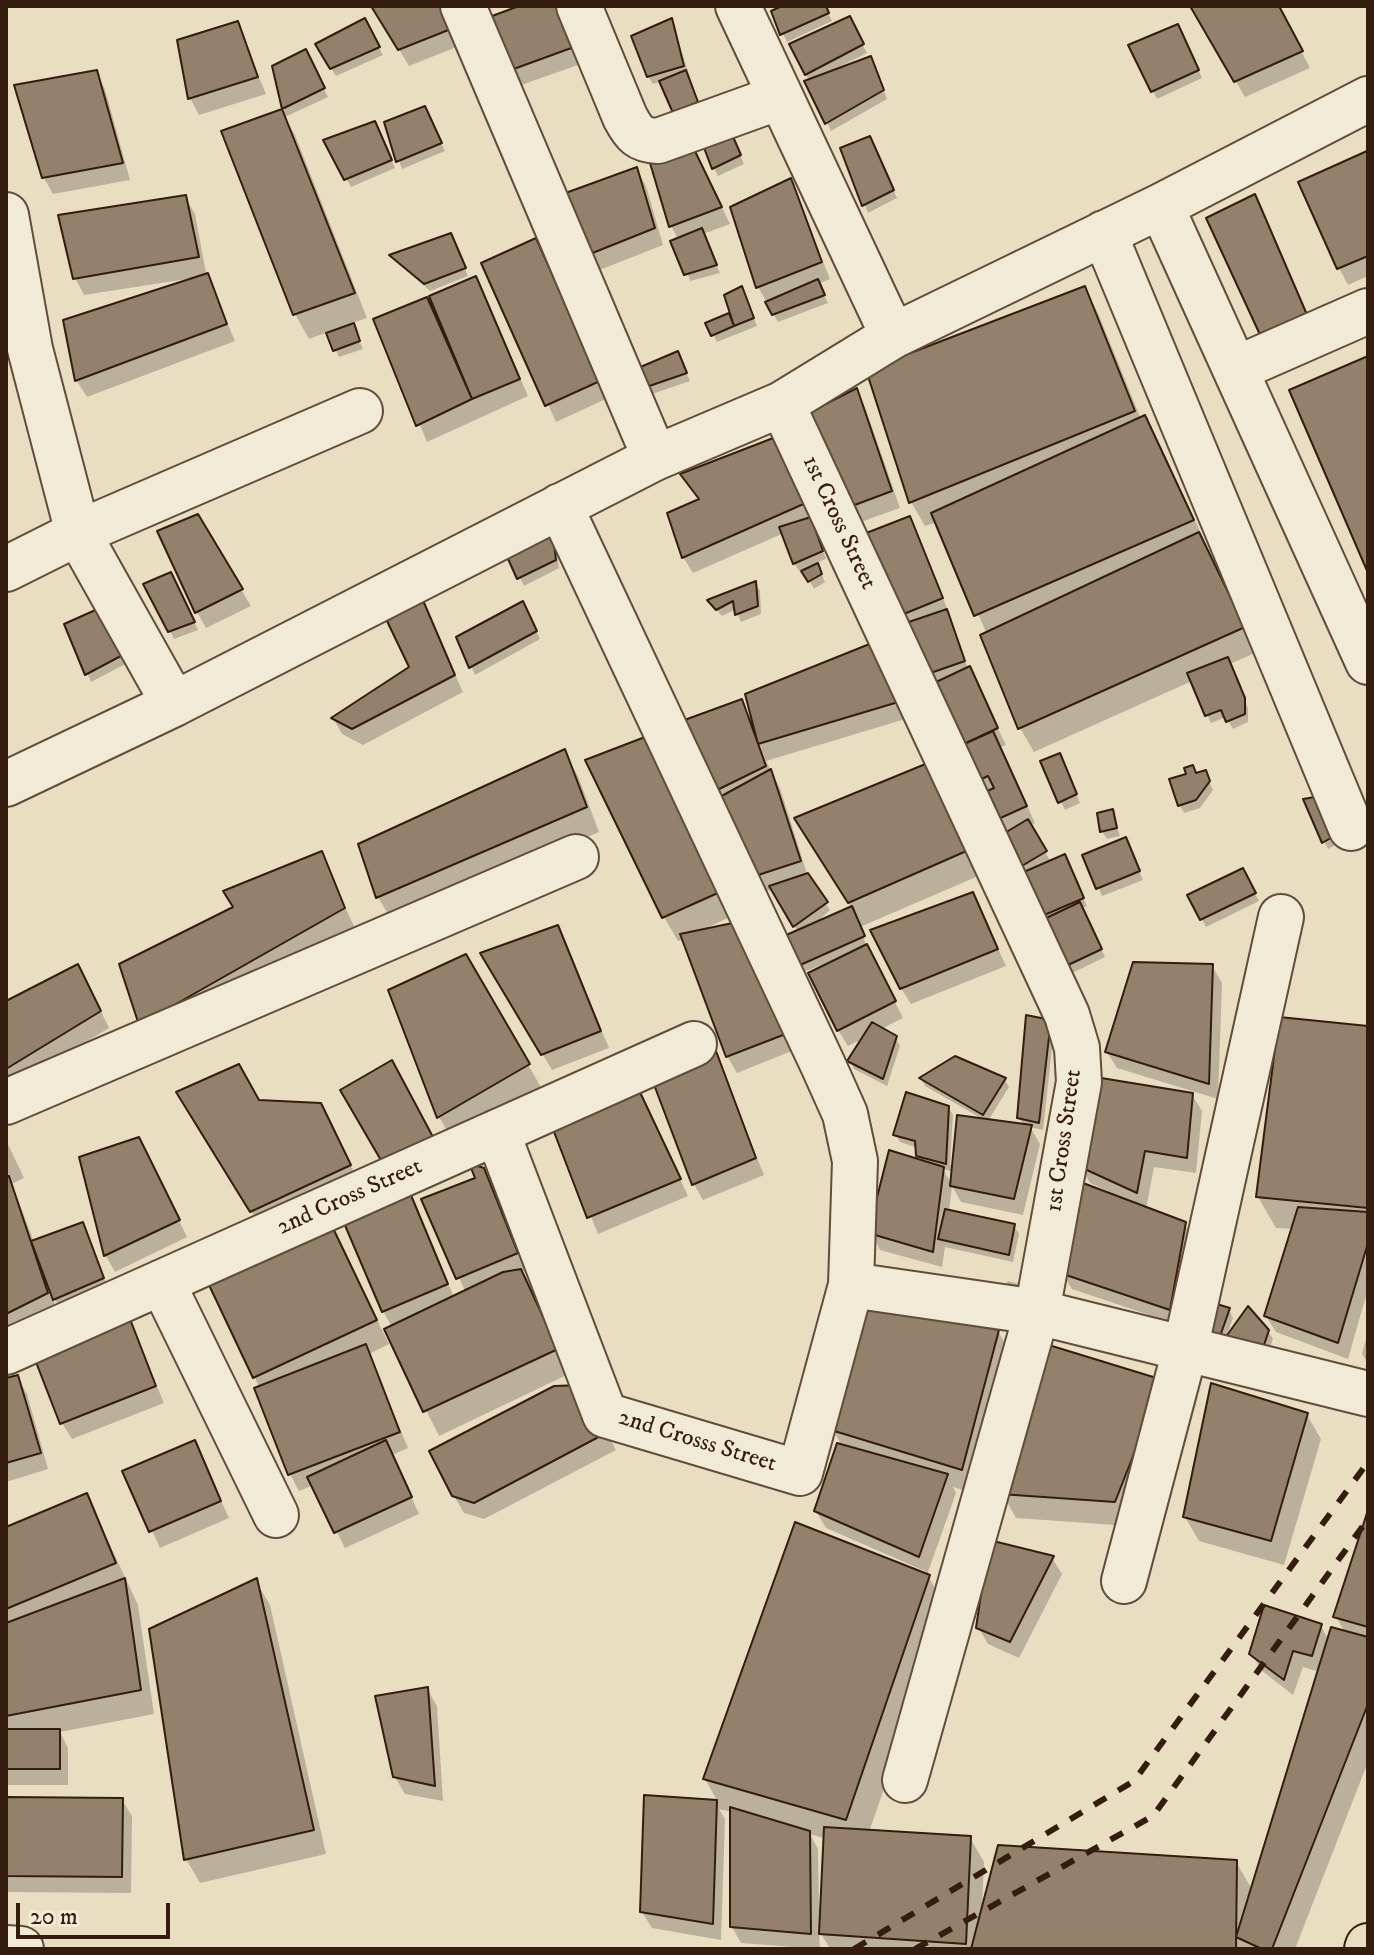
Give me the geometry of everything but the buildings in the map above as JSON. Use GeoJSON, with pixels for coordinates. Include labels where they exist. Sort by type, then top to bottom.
{"type":"FeatureCollection","features":[{"type":"Feature","properties":{"kind":"street"},"geometry":{"type":"LineString","coordinates":[[463,6],[655,458]]}},
{"type":"Feature","properties":{"kind":"street"},"geometry":{"type":"LineString","coordinates":[[579,6],[625,117],[634,135],[645,140],[658,141],[780,97]]}},
{"type":"Feature","properties":{"kind":"street"},"geometry":{"type":"LineString","coordinates":[[738,6],[893,336]]}},
{"type":"Feature","properties":{"kind":"street"},"geometry":{"type":"LineString","coordinates":[[6,784],[174,704],[655,458],[782,404],[893,336],[1161,206],[1368,99]]}},
{"type":"Feature","properties":{"kind":"street"},"geometry":{"type":"LineString","coordinates":[[1161,206],[1368,662]]}},
{"type":"Feature","properties":{"kind":"street"},"geometry":{"type":"LineString","coordinates":[[6,215],[30,349],[78,533],[174,704]]}},
{"type":"Feature","properties":{"kind":"street"},"geometry":{"type":"LineString","coordinates":[[1104,233],[1351,828]]}},
{"type":"Feature","properties":{"kind":"street"},"geometry":{"type":"LineString","coordinates":[[1236,369],[1368,311]]}},
{"type":"Feature","properties":{"kind":"street","name":"1st Cross Street"},"geometry":{"type":"LineString","coordinates":[[782,404],[1067,1015],[1077,1048],[1079,1082],[1037,1312],[905,1780]]}},
{"type":"Feature","properties":{"kind":"street"},"geometry":{"type":"LineString","coordinates":[[6,569],[78,533],[360,411]]}},
{"type":"Feature","properties":{"kind":"street"},"geometry":{"type":"LineString","coordinates":[[560,506],[845,1114],[855,1161],[851,1285],[1037,1312],[1368,1394]]}},
{"type":"Feature","properties":{"kind":"street"},"geometry":{"type":"LineString","coordinates":[[6,1102],[576,857]]}},
{"type":"Feature","properties":{"kind":"street"},"geometry":{"type":"LineString","coordinates":[[1124,1581],[1185,1350],[1281,917]]}},
{"type":"Feature","properties":{"kind":"street","name":"2nd Cross Street"},"geometry":{"type":"LineString","coordinates":[[6,1352],[694,1044]]}},
{"type":"Feature","properties":{"kind":"street","name":"2nd Crosss Street"},"geometry":{"type":"LineString","coordinates":[[497,1132],[605,1415],[800,1473],[851,1285]]}},
{"type":"Feature","properties":{"kind":"street"},"geometry":{"type":"LineString","coordinates":[[162,1282],[276,1515]]}},
{"type":"Feature","properties":{"kind":"street"},"geometry":{"type":"LineString","coordinates":[[6,1948],[21,1949]]}},
{"type":"Feature","properties":{"kind":"railway"},"geometry":{"type":"LineString","coordinates":[[854,1949],[1134,1781],[1368,1462]]}},
{"type":"Feature","properties":{"kind":"railway"},"geometry":{"type":"LineString","coordinates":[[915,1949],[1153,1816],[1368,1519]]}}]}
